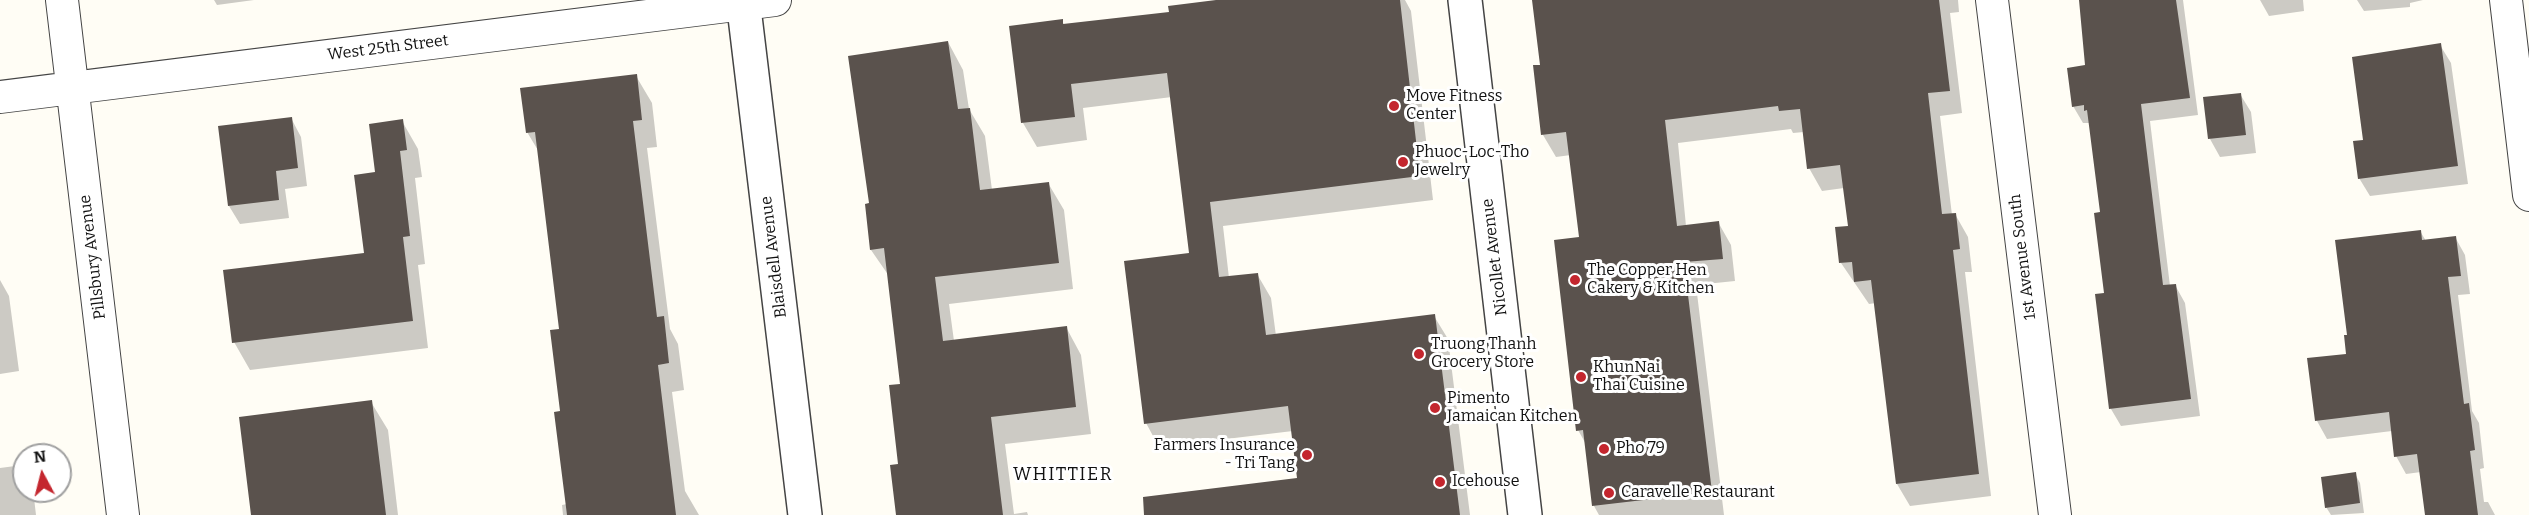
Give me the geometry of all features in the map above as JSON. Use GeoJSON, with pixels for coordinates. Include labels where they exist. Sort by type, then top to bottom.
{"type":"FeatureCollection","features":[{"type":"Feature","properties":{"kind":"street","name":"Pillsbury Avenue"},"geometry":{"type":"LineString","coordinates":[[62,0],[123,515]]}},
{"type":"Feature","properties":{"kind":"street","name":"West 25th Street"},"geometry":{"type":"LineString","coordinates":[[0,97],[743,2],[775,0]]}},
{"type":"Feature","properties":{"kind":"street","name":"Nicollet Avenue"},"geometry":{"type":"LineString","coordinates":[[1465,0],[1525,515]]}},
{"type":"Feature","properties":{"kind":"street","name":"1st Avenue South"},"geometry":{"type":"LineString","coordinates":[[1992,0],[2055,515]]}},
{"type":"Feature","properties":{"kind":"street"},"geometry":{"type":"LineString","coordinates":[[2506,0],[2529,195]]}},
{"type":"Feature","properties":{"kind":"street","name":"Blaisdell Avenue"},"geometry":{"type":"LineString","coordinates":[[743,2],[805,515]]}},
{"type":"Feature","properties":{"kind":"building"},"geometry":{"type":"Polygon","coordinates":[[[1216,0],[1400,0],[1420,176],[1210,202],[1219,277],[1258,273],[1266,335],[1435,314],[1460,515],[1144,515],[1143,497],[1297,478],[1288,406],[1144,424],[1124,261],[1189,253],[1167,73],[1071,84],[1075,117],[1021,123],[1009,26],[1063,19],[1063,24],[1169,12],[1168,6],[1216,0]]]}},
{"type":"Feature","properties":{"kind":"building"},"geometry":{"type":"Polygon","coordinates":[[[1532,0],[1939,0],[1950,91],[1928,93],[1942,214],[1956,213],[1960,249],[1953,250],[1979,474],[1896,484],[1871,280],[1854,282],[1852,262],[1839,263],[1835,227],[1848,226],[1840,165],[1807,169],[1800,109],[1779,111],[1778,106],[1665,120],[1677,226],[1719,221],[1723,259],[1684,262],[1712,492],[1592,506],[1583,430],[1576,431],[1554,240],[1579,237],[1566,132],[1541,135],[1533,65],[1540,65],[1532,0]]]}},
{"type":"Feature","properties":{"kind":"building"},"geometry":{"type":"Polygon","coordinates":[[[2079,0],[2176,0],[2190,98],[2141,104],[2163,285],[2176,284],[2191,399],[2109,409],[2095,294],[2104,293],[2094,213],[2100,212],[2087,110],[2084,111],[2084,105],[2072,107],[2067,68],[2085,65],[2079,0]]]}},
{"type":"Feature","properties":{"kind":"building"},"geometry":{"type":"Polygon","coordinates":[[[948,41],[958,109],[970,108],[980,190],[1049,182],[1059,263],[935,277],[943,341],[1067,326],[1076,407],[991,417],[1003,515],[896,515],[890,465],[898,464],[889,385],[900,384],[884,248],[870,250],[865,204],[869,203],[848,56],[948,41]]]}},
{"type":"Feature","properties":{"kind":"building"},"geometry":{"type":"Polygon","coordinates":[[[2441,43],[2458,166],[2358,179],[2353,141],[2363,140],[2352,57],[2441,43]]]}},
{"type":"Feature","properties":{"kind":"building"},"geometry":{"type":"Polygon","coordinates":[[[637,74],[642,120],[633,121],[657,317],[664,316],[669,363],[658,365],[676,515],[567,515],[554,412],[560,411],[550,330],[559,329],[535,132],[526,133],[520,88],[637,74]]]}},
{"type":"Feature","properties":{"kind":"building"},"geometry":{"type":"Polygon","coordinates":[[[2241,93],[2246,135],[2208,139],[2203,97],[2241,93]]]}},
{"type":"Feature","properties":{"kind":"building"},"geometry":{"type":"Polygon","coordinates":[[[292,117],[298,168],[276,171],[279,200],[228,206],[218,126],[292,117]]]}},
{"type":"Feature","properties":{"kind":"building"},"geometry":{"type":"Polygon","coordinates":[[[403,119],[407,150],[400,151],[410,236],[403,237],[413,321],[232,343],[223,270],[364,253],[354,175],[375,172],[369,124],[403,119]]]}},
{"type":"Feature","properties":{"kind":"building"},"geometry":{"type":"Polygon","coordinates":[[[2421,230],[2422,240],[2456,236],[2461,276],[2448,277],[2464,404],[2469,403],[2475,450],[2470,451],[2478,515],[2425,515],[2417,454],[2394,457],[2389,412],[2315,421],[2307,358],[2346,354],[2344,335],[2347,335],[2335,240],[2421,230]]]}},
{"type":"Feature","properties":{"kind":"building"},"geometry":{"type":"Polygon","coordinates":[[[372,400],[386,515],[251,515],[239,417],[372,400]]]}},
{"type":"Feature","properties":{"kind":"building"},"geometry":{"type":"Polygon","coordinates":[[[2356,472],[2360,503],[2325,508],[2321,477],[2356,472]]]}},
{"type":"Feature","properties":{"kind":"place","name":"Move Fitness Center"},"geometry":{"type":"Point","coordinates":[1394,106]}},
{"type":"Feature","properties":{"kind":"place","name":"Phuoc-Loc-Tho Jewelry"},"geometry":{"type":"Point","coordinates":[1403,162]}},
{"type":"Feature","properties":{"kind":"place","name":"The Copper Hen Cakery & Kitchen"},"geometry":{"type":"Point","coordinates":[1575,280]}},
{"type":"Feature","properties":{"kind":"place","name":"Truong Thanh Grocery Store"},"geometry":{"type":"Point","coordinates":[1419,354]}},
{"type":"Feature","properties":{"kind":"place","name":"KhunNai Thai Cuisine"},"geometry":{"type":"Point","coordinates":[1581,377]}},
{"type":"Feature","properties":{"kind":"place","name":"Pimento Jamaican Kitchen"},"geometry":{"type":"Point","coordinates":[1435,408]}},
{"type":"Feature","properties":{"kind":"place","name":"Pho 79"},"geometry":{"type":"Point","coordinates":[1604,449]}},
{"type":"Feature","properties":{"kind":"place","name":"Farmers Insurance - Tri Tang"},"geometry":{"type":"Point","coordinates":[1307,455]}},
{"type":"Feature","properties":{"kind":"place","name":"Icehouse"},"geometry":{"type":"Point","coordinates":[1440,482]}},
{"type":"Feature","properties":{"kind":"place","name":"Caravelle Restaurant"},"geometry":{"type":"Point","coordinates":[1609,493]}},
{"type":"Feature","properties":{"kind":"district","name":"WHITTIER"},"geometry":{"type":"Point","coordinates":[1063,475]}}]}
